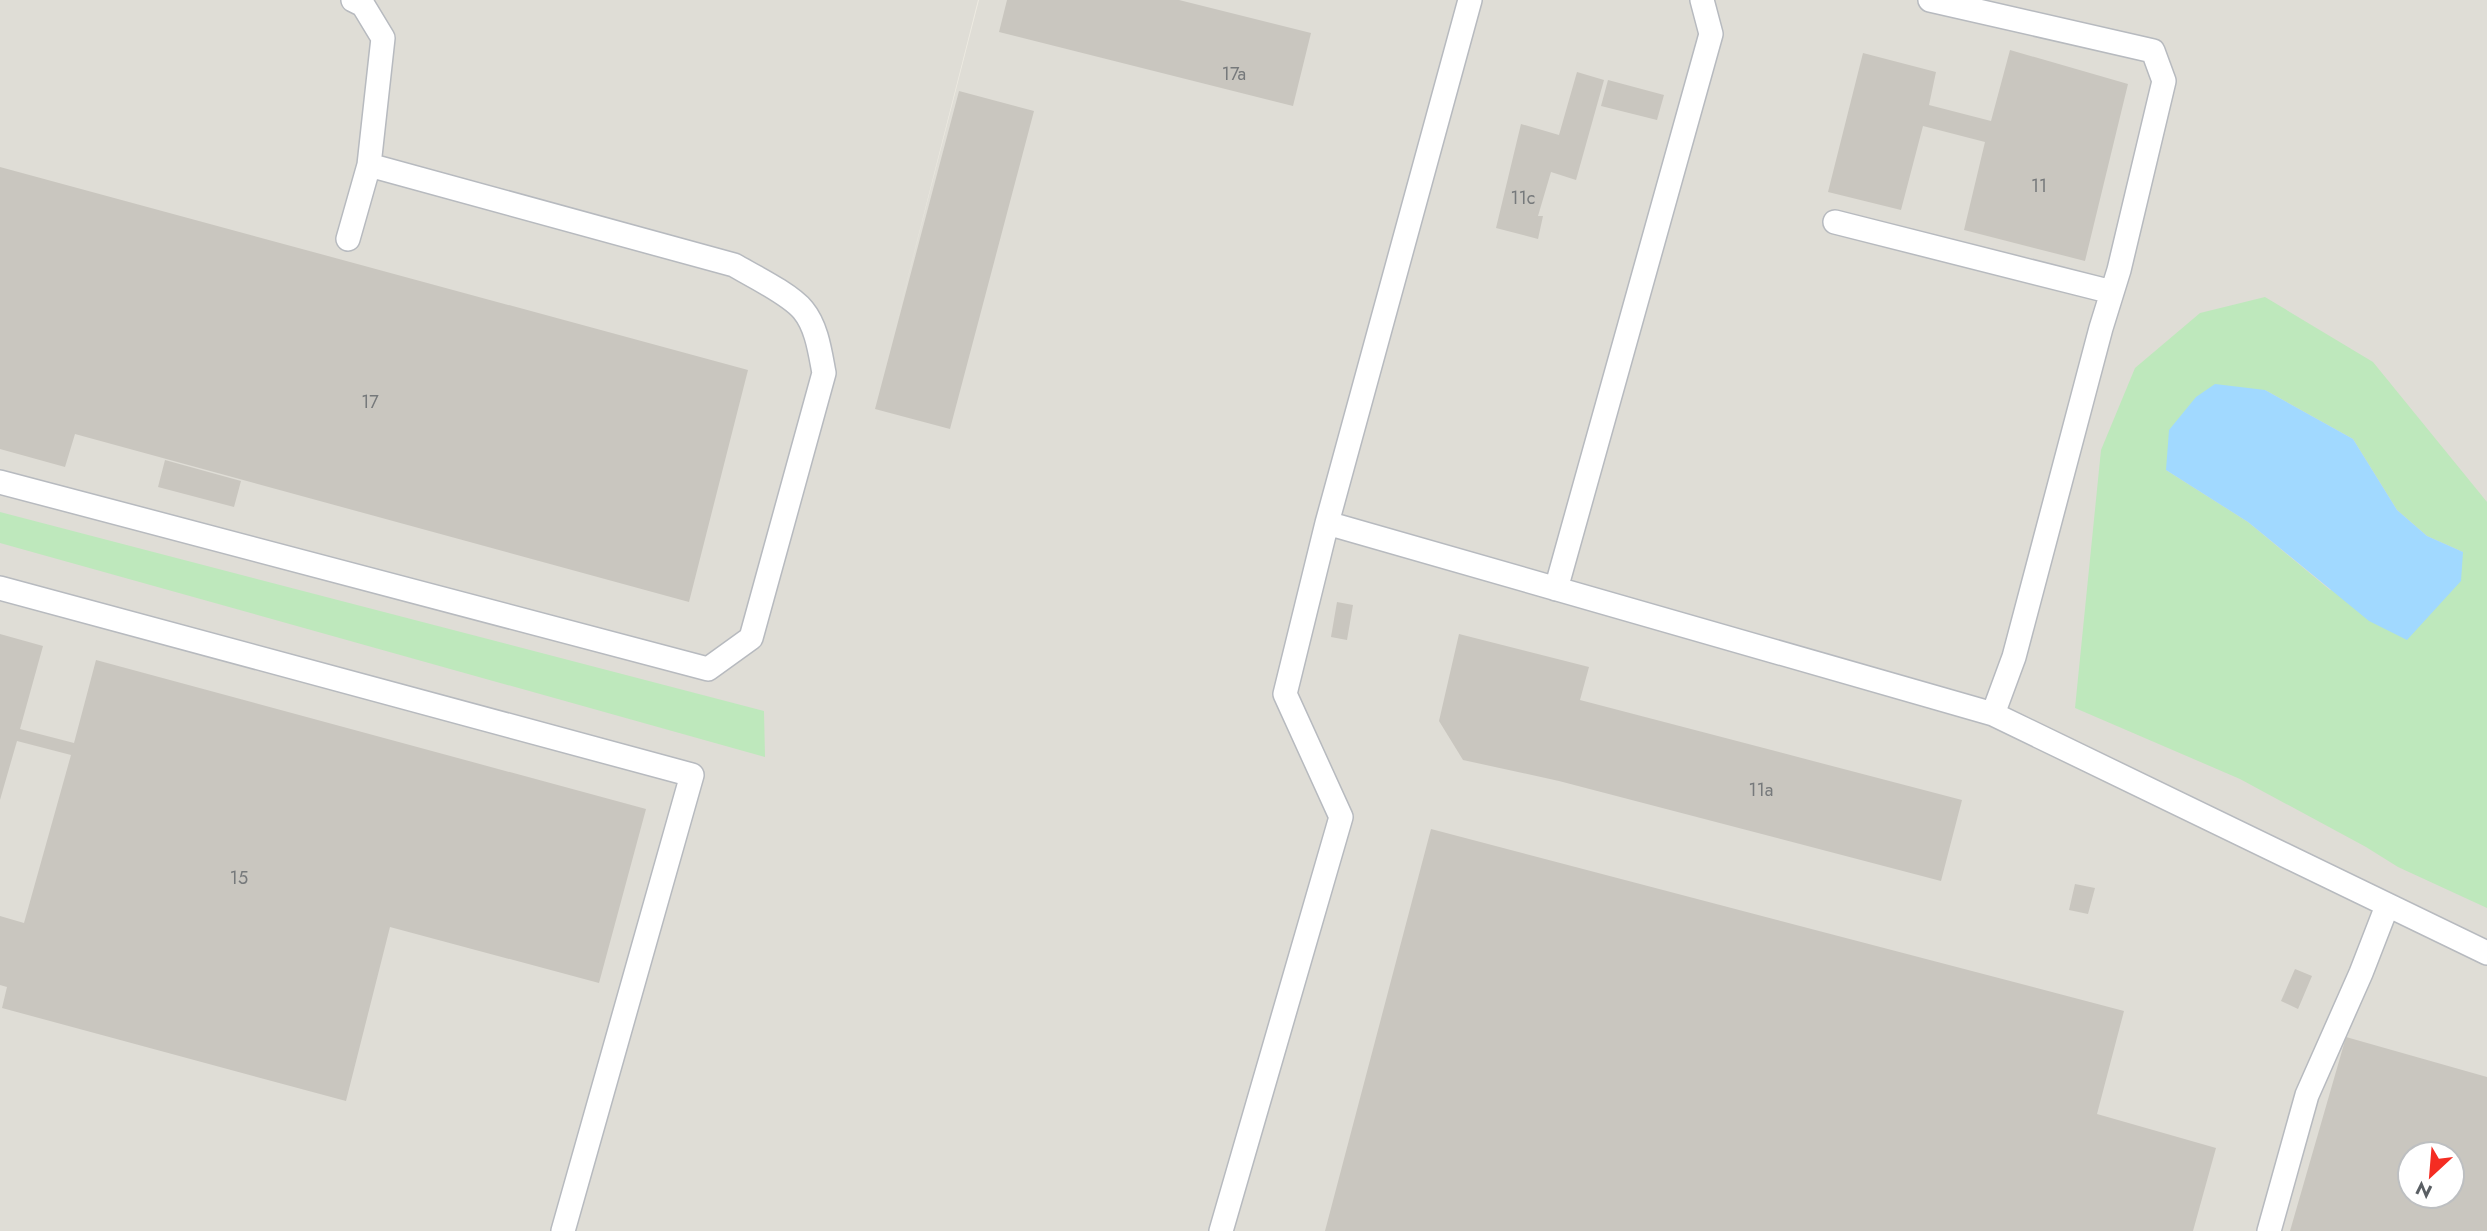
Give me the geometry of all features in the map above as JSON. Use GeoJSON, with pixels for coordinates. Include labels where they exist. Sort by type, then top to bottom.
{"type":"FeatureCollection","features":[{"type":"Feature","properties":{"kind":"lane"},"geometry":{"type":"LineString","coordinates":[[348,239],[369,165],[383,38],[363,5],[353,0]]}},
{"type":"Feature","properties":{"kind":"lane"},"geometry":{"type":"LineString","coordinates":[[1221,1231],[1341,817],[1285,694],[1326,523],[1470,0]]}},
{"type":"Feature","properties":{"kind":"lane"},"geometry":{"type":"LineString","coordinates":[[1556,589],[1711,34],[1702,0]]}},
{"type":"Feature","properties":{"kind":"lane"},"geometry":{"type":"LineString","coordinates":[[1930,0],[2153,51],[2164,81],[2112,292],[2014,657],[1993,714]]}},
{"type":"Feature","properties":{"kind":"lane"},"geometry":{"type":"LineString","coordinates":[[0,482],[708,669],[751,638],[824,373],[817,339],[803,310],[774,288],[734,265],[369,165]]}},
{"type":"Feature","properties":{"kind":"lane"},"geometry":{"type":"LineString","coordinates":[[1835,222],[2112,292]]}},
{"type":"Feature","properties":{"kind":"lane"},"geometry":{"type":"LineString","coordinates":[[1326,523],[1993,714],[2487,953]]}},
{"type":"Feature","properties":{"kind":"lane"},"geometry":{"type":"LineString","coordinates":[[0,588],[692,775],[563,1231]]}},
{"type":"Feature","properties":{"kind":"lane"},"geometry":{"type":"LineString","coordinates":[[2269,1231],[2307,1094],[2361,974],[2386,906]]}},
{"type":"Feature","properties":{"kind":"shaded area"},"geometry":{"type":"Polygon","coordinates":[[[0,0],[978,0],[898,316],[979,0],[2487,0],[2487,1231],[0,1231],[0,0]]]}},
{"type":"Feature","properties":{"kind":"green space"},"geometry":{"type":"Polygon","coordinates":[[[2265,297],[2373,362],[2487,502],[2487,908],[2398,867],[2240,779],[2075,708],[2101,450],[2135,368],[2200,313],[2265,297]],[[2265,390],[2166,470],[2248,522],[2330,590],[2463,552],[2427,536],[2397,510],[2353,439],[2265,390]]]}},
{"type":"Feature","properties":{"kind":"green space"},"geometry":{"type":"Polygon","coordinates":[[[0,512],[764,711],[765,757],[0,543],[0,512]]]}},
{"type":"Feature","properties":{"kind":"water"},"geometry":{"type":"Polygon","coordinates":[[[2215,384],[2265,390],[2353,439],[2397,510],[2427,536],[2463,552],[2461,581],[2407,640],[2369,621],[2248,522],[2166,470],[2169,430],[2196,397],[2215,384]]]}},
{"type":"Feature","properties":{"kind":"building"},"geometry":{"type":"Polygon","coordinates":[[[1007,0],[1179,0],[1311,33],[1293,106],[999,32],[1007,0]]]}},
{"type":"Feature","properties":{"kind":"building"},"geometry":{"type":"Polygon","coordinates":[[[2010,50],[2128,84],[2085,261],[1964,230],[1985,142],[1923,126],[1901,210],[1828,192],[1863,53],[1936,72],[1929,105],[1991,121],[2010,50]]]}},
{"type":"Feature","properties":{"kind":"building"},"geometry":{"type":"Polygon","coordinates":[[[1577,72],[1604,80],[1576,180],[1551,172],[1538,216],[1543,216],[1538,239],[1496,228],[1521,124],[1559,135],[1577,72]]]}},
{"type":"Feature","properties":{"kind":"building"},"geometry":{"type":"Polygon","coordinates":[[[1608,80],[1664,95],[1657,120],[1601,106],[1608,80]]]}},
{"type":"Feature","properties":{"kind":"building"},"geometry":{"type":"Polygon","coordinates":[[[959,91],[1034,111],[950,429],[875,409],[959,91]]]}},
{"type":"Feature","properties":{"kind":"building"},"geometry":{"type":"Polygon","coordinates":[[[0,167],[748,370],[689,602],[75,434],[65,467],[0,449],[0,167]]]}},
{"type":"Feature","properties":{"kind":"building"},"geometry":{"type":"Polygon","coordinates":[[[165,460],[241,481],[234,507],[158,487],[165,460]]]}},
{"type":"Feature","properties":{"kind":"building"},"geometry":{"type":"Polygon","coordinates":[[[1337,602],[1353,605],[1347,640],[1331,637],[1337,602]]]}},
{"type":"Feature","properties":{"kind":"building"},"geometry":{"type":"Polygon","coordinates":[[[0,634],[43,646],[20,729],[74,743],[96,660],[646,809],[599,983],[390,927],[346,1101],[2,1008],[7,987],[0,985],[0,916],[24,923],[71,755],[17,741],[0,800],[0,634]]]}},
{"type":"Feature","properties":{"kind":"building"},"geometry":{"type":"Polygon","coordinates":[[[1459,634],[1589,667],[1580,700],[1962,800],[1941,881],[1559,781],[1463,760],[1439,721],[1459,634]]]}},
{"type":"Feature","properties":{"kind":"building"},"geometry":{"type":"Polygon","coordinates":[[[1431,829],[2124,1011],[2097,1114],[2216,1148],[2193,1231],[1325,1231],[1431,829]]]}},
{"type":"Feature","properties":{"kind":"building"},"geometry":{"type":"Polygon","coordinates":[[[2075,884],[2095,888],[2088,914],[2069,910],[2075,884]]]}},
{"type":"Feature","properties":{"kind":"building"},"geometry":{"type":"Polygon","coordinates":[[[2295,969],[2312,976],[2298,1009],[2281,1001],[2295,969]]]}},
{"type":"Feature","properties":{"kind":"building"},"geometry":{"type":"Polygon","coordinates":[[[2346,1037],[2487,1077],[2487,1231],[2290,1231],[2346,1037]]]}}]}
